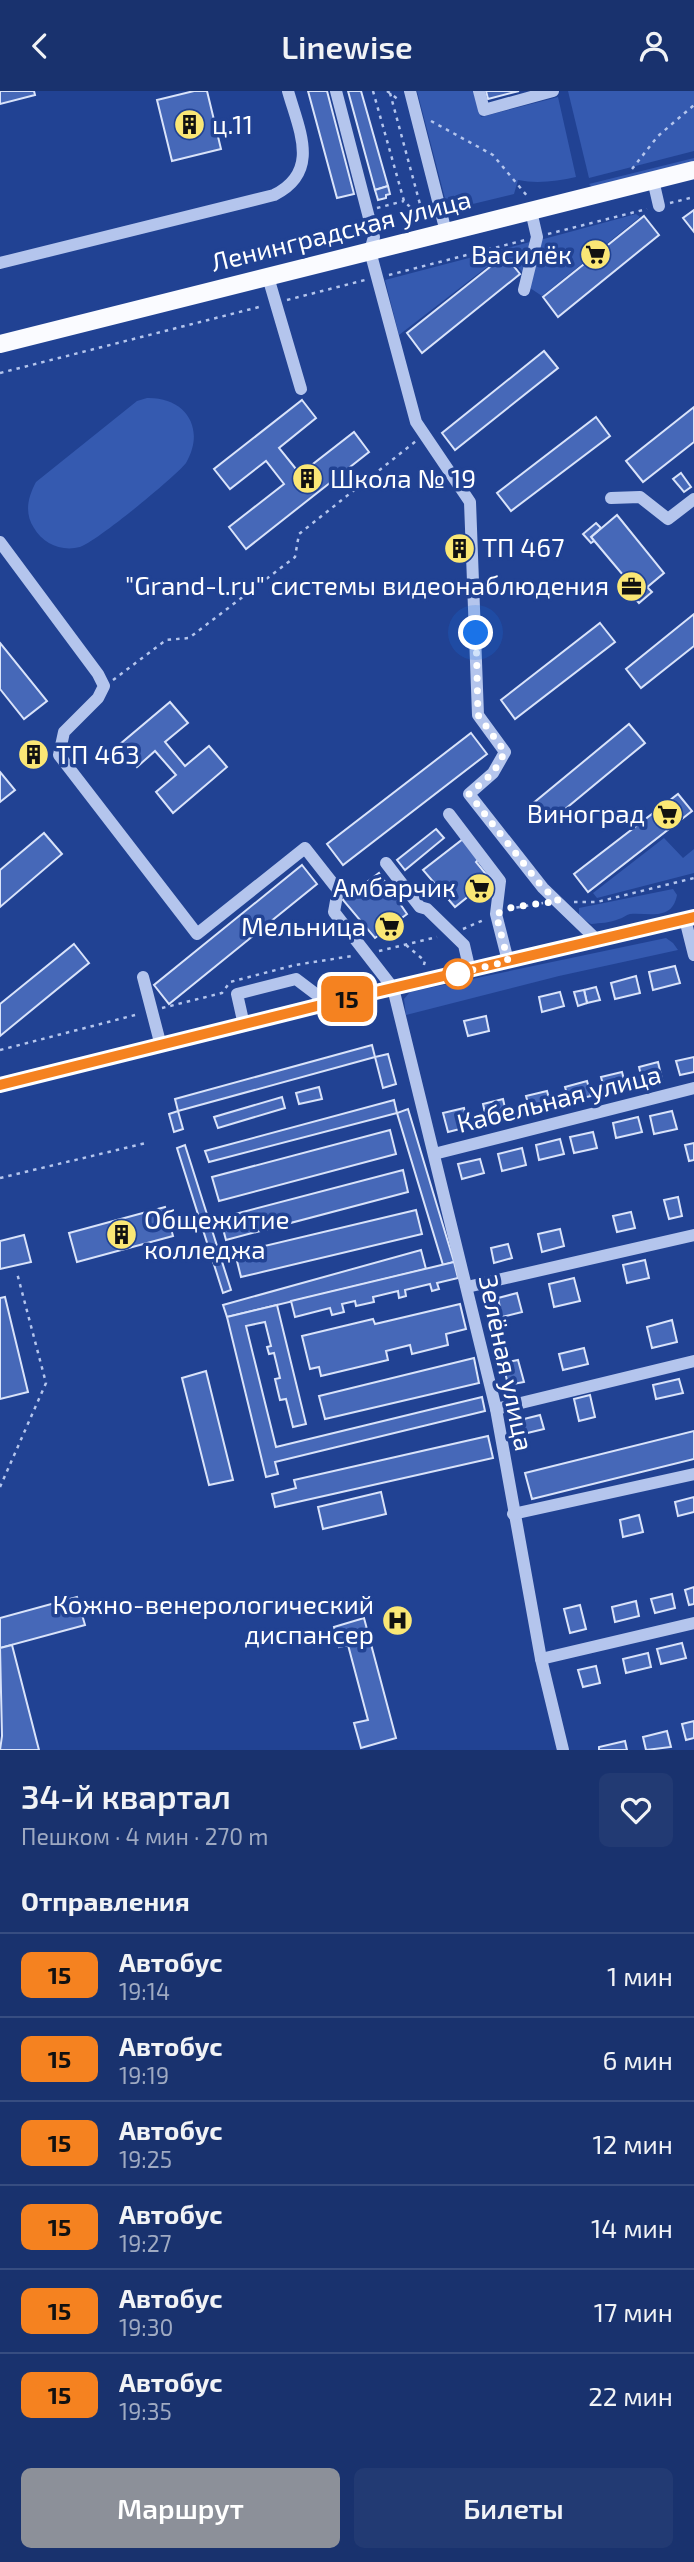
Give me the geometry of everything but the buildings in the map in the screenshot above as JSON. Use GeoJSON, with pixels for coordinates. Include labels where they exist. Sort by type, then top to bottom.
{"type":"FeatureCollection","features":[{"type":"Feature","properties":{"kind":"main road","name":"Ленинградская улица"},"geometry":{"type":"LineString","coordinates":[[0,344],[446,232],[530,204],[694,170]]}},
{"type":"Feature","properties":{"kind":"street"},"geometry":{"type":"LineString","coordinates":[[0,263],[274,195],[284,190],[298,176],[304,158],[288,91]]}},
{"type":"Feature","properties":{"kind":"street"},"geometry":{"type":"LineString","coordinates":[[336,91],[374,237],[370,251],[416,422],[470,502],[478,715],[505,752],[493,773],[469,794],[543,888],[597,940]]}},
{"type":"Feature","properties":{"kind":"street"},"geometry":{"type":"LineString","coordinates":[[410,91],[446,232]]}},
{"type":"Feature","properties":{"kind":"street"},"geometry":{"type":"LineString","coordinates":[[479,91],[484,110],[553,91]]}},
{"type":"Feature","properties":{"kind":"street"},"geometry":{"type":"LineString","coordinates":[[653,180],[659,206]]}},
{"type":"Feature","properties":{"kind":"street"},"geometry":{"type":"LineString","coordinates":[[524,291],[537,237],[530,204]]}},
{"type":"Feature","properties":{"kind":"street"},"geometry":{"type":"LineString","coordinates":[[268,277],[301,389]]}},
{"type":"Feature","properties":{"kind":"street"},"geometry":{"type":"LineString","coordinates":[[611,498],[640,497],[668,519],[694,499]]}},
{"type":"Feature","properties":{"kind":"street"},"geometry":{"type":"LineString","coordinates":[[0,542],[98,674],[104,686],[98,698],[64,732],[59,755],[197,934],[305,848],[338,890],[334,912],[393,988]]}},
{"type":"Feature","properties":{"kind":"street"},"geometry":{"type":"LineString","coordinates":[[449,814],[500,881],[496,914],[508,961]]}},
{"type":"Feature","properties":{"kind":"street"},"geometry":{"type":"LineString","coordinates":[[386,863],[419,907],[427,909],[464,945],[470,971]]}},
{"type":"Feature","properties":{"kind":"street"},"geometry":{"type":"LineString","coordinates":[[0,1085],[329,1003],[690,918],[694,955]]}},
{"type":"Feature","properties":{"kind":"street"},"geometry":{"type":"LineString","coordinates":[[143,977],[161,1046]]}},
{"type":"Feature","properties":{"kind":"street"},"geometry":{"type":"LineString","coordinates":[[244,1025],[237,994],[296,979],[329,1003]]}},
{"type":"Feature","properties":{"kind":"street","name":"Зелёная улица"},"geometry":{"type":"LineString","coordinates":[[393,988],[496,1409],[541,1659],[563,1750]]}},
{"type":"Feature","properties":{"kind":"street","name":"Кабельная улица"},"geometry":{"type":"LineString","coordinates":[[434,1154],[694,1088]]}},
{"type":"Feature","properties":{"kind":"street"},"geometry":{"type":"LineString","coordinates":[[467,1287],[694,1235]]}},
{"type":"Feature","properties":{"kind":"street"},"geometry":{"type":"LineString","coordinates":[[496,1409],[694,1361]]}},
{"type":"Feature","properties":{"kind":"street"},"geometry":{"type":"LineString","coordinates":[[513,1514],[694,1474]]}},
{"type":"Feature","properties":{"kind":"street"},"geometry":{"type":"LineString","coordinates":[[541,1659],[694,1623]]}},
{"type":"Feature","properties":{"kind":"path"},"geometry":{"type":"LineString","coordinates":[[373,91],[404,201],[425,222],[388,92]]}},
{"type":"Feature","properties":{"kind":"path"},"geometry":{"type":"LineString","coordinates":[[388,92],[415,113],[492,155],[530,204]]}},
{"type":"Feature","properties":{"kind":"path"},"geometry":{"type":"LineString","coordinates":[[630,172],[658,137],[694,105]]}},
{"type":"Feature","properties":{"kind":"path"},"geometry":{"type":"LineString","coordinates":[[0,373],[694,197]]}},
{"type":"Feature","properties":{"kind":"path"},"geometry":{"type":"LineString","coordinates":[[367,210],[404,201]]}},
{"type":"Feature","properties":{"kind":"path"},"geometry":{"type":"LineString","coordinates":[[104,686],[166,640],[189,638],[295,557],[299,534],[424,435]]}},
{"type":"Feature","properties":{"kind":"path"},"geometry":{"type":"LineString","coordinates":[[0,1050],[222,993],[230,982],[295,965],[368,954],[452,934],[513,907],[559,901],[597,902],[694,878]]}},
{"type":"Feature","properties":{"kind":"path"},"geometry":{"type":"LineString","coordinates":[[406,945],[425,961],[422,975]]}},
{"type":"Feature","properties":{"kind":"path"},"geometry":{"type":"LineString","coordinates":[[0,1178],[146,1143]]}},
{"type":"Feature","properties":{"kind":"path"},"geometry":{"type":"LineString","coordinates":[[0,1487],[46,1383],[17,1273]]}},
{"type":"Feature","properties":{"kind":"shaded area"},"geometry":{"type":"Polygon","coordinates":[[[417,91],[473,91],[481,117],[558,97],[576,177],[533,182],[518,180],[514,194],[448,210],[417,91]]]}},
{"type":"Feature","properties":{"kind":"shaded area"},"geometry":{"type":"Polygon","coordinates":[[[568,91],[694,91],[694,151],[589,178],[568,91]]]}},
{"type":"Feature","properties":{"kind":"shaded area"},"geometry":{"type":"Polygon","coordinates":[[[694,158],[694,167],[592,187],[589,184],[694,158]]]}},
{"type":"Feature","properties":{"kind":"shaded area"},"geometry":{"type":"Polygon","coordinates":[[[636,214],[640,217],[542,296],[530,288],[540,240],[636,214]]]}},
{"type":"Feature","properties":{"kind":"shaded area"},"geometry":{"type":"Polygon","coordinates":[[[530,242],[523,273],[505,253],[399,335],[385,280],[530,242]]]}},
{"type":"Feature","properties":{"kind":"shaded area"},"geometry":{"type":"Polygon","coordinates":[[[147,398],[172,403],[189,417],[194,438],[186,463],[135,508],[89,543],[66,548],[42,538],[31,522],[28,511],[29,499],[36,482],[137,401],[147,398]]]}},
{"type":"Feature","properties":{"kind":"shaded area"},"geometry":{"type":"Polygon","coordinates":[[[664,838],[683,858],[694,849],[694,873],[597,898],[593,893],[664,838]]]}},
{"type":"Feature","properties":{"kind":"shaded area"},"geometry":{"type":"Polygon","coordinates":[[[673,889],[677,895],[670,909],[665,912],[630,914],[620,919],[591,924],[579,916],[579,908],[673,889]]]}},
{"type":"Feature","properties":{"kind":"shaded area"},"geometry":{"type":"Polygon","coordinates":[[[666,938],[678,950],[559,976],[406,1015],[404,999],[410,992],[666,938]]]}},
{"type":"Feature","properties":{"kind":"bus line","name":"15"},"geometry":{"type":"LineString","coordinates":[[0,1085],[329,1003],[694,917]]}},
{"type":"Feature","properties":{"kind":"place","name":"ц.11"},"geometry":{"type":"Point","coordinates":[189,125]}},
{"type":"Feature","properties":{"kind":"place","name":"Василёк"},"geometry":{"type":"Point","coordinates":[595,255]}},
{"type":"Feature","properties":{"kind":"place","name":"Школа № 19"},"geometry":{"type":"Point","coordinates":[307,479]}},
{"type":"Feature","properties":{"kind":"place","name":"ТП 467"},"geometry":{"type":"Point","coordinates":[459,548]}},
{"type":"Feature","properties":{"kind":"place","name":"\"Grand-l.ru\" системы видеонаблюдения"},"geometry":{"type":"Point","coordinates":[632,586]}},
{"type":"Feature","properties":{"kind":"place","name":"ТП 463"},"geometry":{"type":"Point","coordinates":[33,755]}},
{"type":"Feature","properties":{"kind":"place","name":"Виноград"},"geometry":{"type":"Point","coordinates":[668,814]}},
{"type":"Feature","properties":{"kind":"place","name":"Амбарчик"},"geometry":{"type":"Point","coordinates":[479,888]}},
{"type":"Feature","properties":{"kind":"place","name":"Мельница"},"geometry":{"type":"Point","coordinates":[389,927]}},
{"type":"Feature","properties":{"kind":"place","name":"Общежитие колледжа"},"geometry":{"type":"Point","coordinates":[121,1235]}},
{"type":"Feature","properties":{"kind":"place","name":"Кожно-венерологический диспансер"},"geometry":{"type":"Point","coordinates":[397,1620]}},
{"type":"Feature","properties":{"kind":"route"},"geometry":{"type":"LineString","coordinates":[[458,974],[447,976],[508,961],[496,914],[513,907],[559,901],[543,888],[469,794],[493,773],[505,752],[478,715],[476,633]]}}]}
